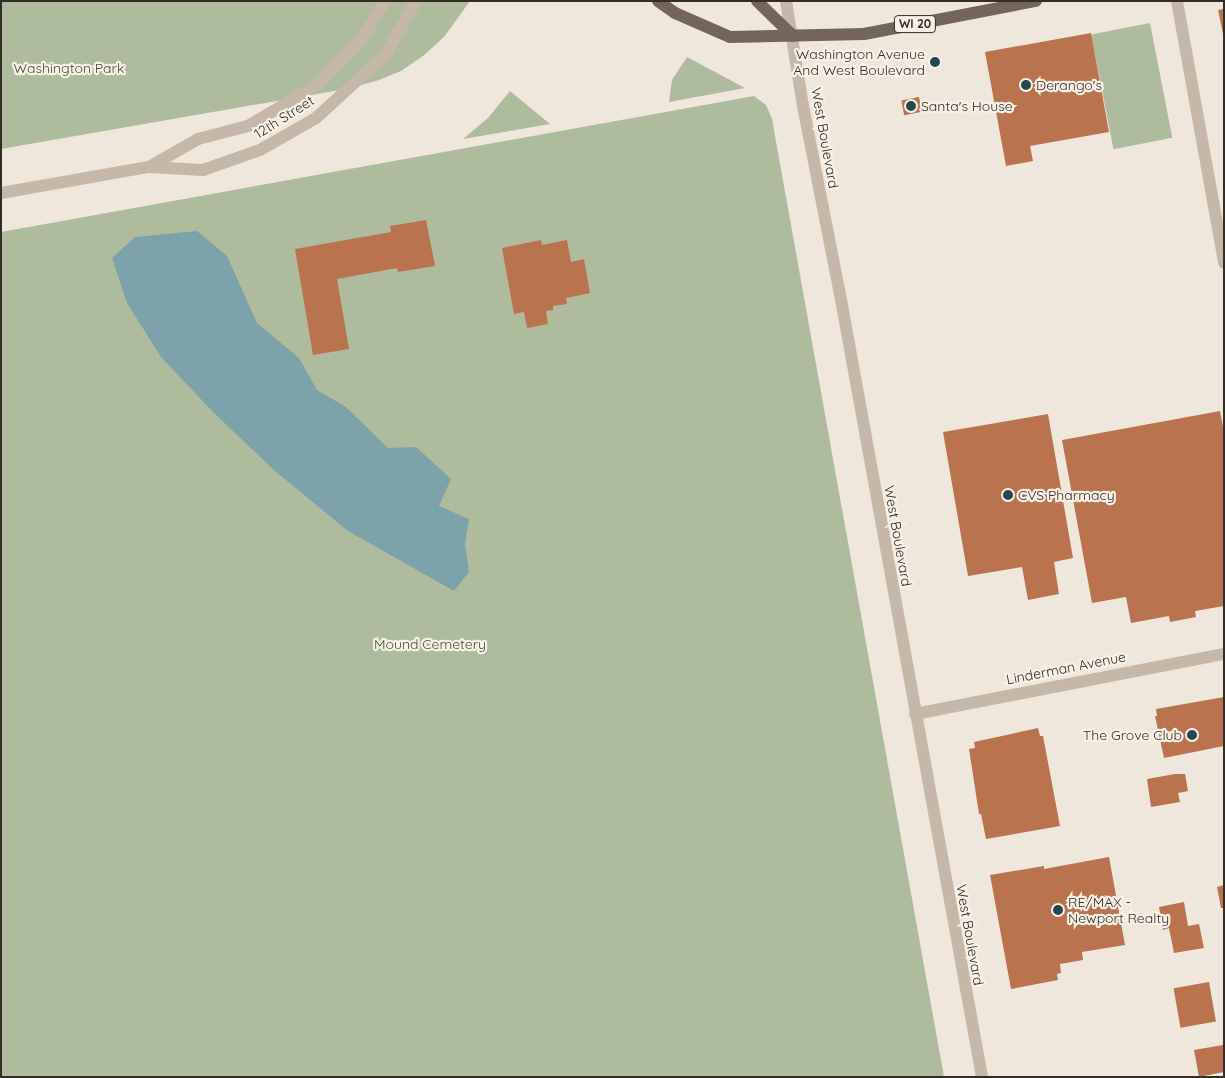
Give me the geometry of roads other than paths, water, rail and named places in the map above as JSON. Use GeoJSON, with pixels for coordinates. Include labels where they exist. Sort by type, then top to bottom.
{"type":"FeatureCollection","features":[{"type":"Feature","properties":{"kind":"main road","name":"WI 20"},"geometry":{"type":"LineString","coordinates":[[658,1],[675,13],[730,37],[864,34],[1036,1]]}},
{"type":"Feature","properties":{"kind":"main road"},"geometry":{"type":"LineString","coordinates":[[757,1],[793,36]]}},
{"type":"Feature","properties":{"kind":"street","name":"12th Street"},"geometry":{"type":"LineString","coordinates":[[149,166],[198,139],[248,126],[318,85],[362,39],[385,1]]}},
{"type":"Feature","properties":{"kind":"street","name":"12th Street"},"geometry":{"type":"LineString","coordinates":[[1,193],[149,166],[203,170],[260,150],[316,118],[386,54],[416,1]]}},
{"type":"Feature","properties":{"kind":"street","name":"West Boulevard"},"geometry":{"type":"LineString","coordinates":[[786,1],[803,106],[842,305],[982,1077]]}},
{"type":"Feature","properties":{"kind":"street"},"geometry":{"type":"LineString","coordinates":[[1177,1],[1224,263]]}},
{"type":"Feature","properties":{"kind":"street","name":"Linderman Avenue"},"geometry":{"type":"LineString","coordinates":[[915,714],[1224,654]]}},
{"type":"Feature","properties":{"kind":"water"},"geometry":{"type":"Polygon","coordinates":[[[197,231],[227,256],[257,323],[299,358],[317,390],[346,407],[388,448],[416,447],[451,479],[439,506],[469,519],[465,544],[469,572],[454,591],[348,531],[275,471],[213,412],[161,357],[127,303],[112,258],[135,237],[197,231]]]}},
{"type":"Feature","properties":{"kind":"place","name":"Washington Avenue And West Boulevard"},"geometry":{"type":"Point","coordinates":[935,62]}},
{"type":"Feature","properties":{"kind":"place","name":"Derango's"},"geometry":{"type":"Point","coordinates":[1026,85]}},
{"type":"Feature","properties":{"kind":"place","name":"Santa's House"},"geometry":{"type":"Point","coordinates":[911,106]}},
{"type":"Feature","properties":{"kind":"place","name":"CVS Pharmacy"},"geometry":{"type":"Point","coordinates":[1008,495]}},
{"type":"Feature","properties":{"kind":"place","name":"The Grove Club"},"geometry":{"type":"Point","coordinates":[1192,735]}},
{"type":"Feature","properties":{"kind":"place","name":"RE/MAX - Newport Realty"},"geometry":{"type":"Point","coordinates":[1058,910]}},
{"type":"Feature","properties":{"kind":"park label","name":"Washington Park"},"geometry":{"type":"Point","coordinates":[69,68]}},
{"type":"Feature","properties":{"kind":"park label","name":"Mound Cemetery"},"geometry":{"type":"Point","coordinates":[430,644]}}]}
